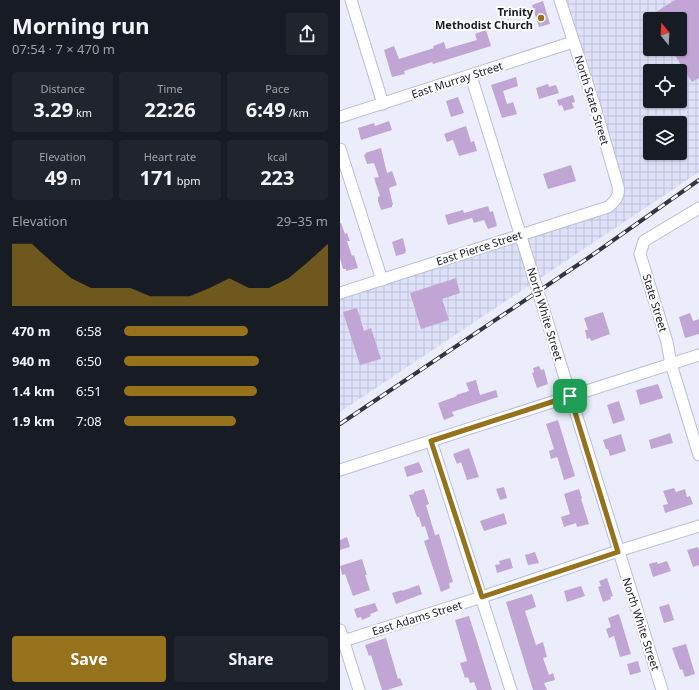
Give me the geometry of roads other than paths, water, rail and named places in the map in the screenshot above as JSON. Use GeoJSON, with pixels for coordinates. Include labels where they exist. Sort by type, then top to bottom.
{"type":"FeatureCollection","features":[{"type":"Feature","properties":{"kind":"street"},"geometry":{"type":"LineString","coordinates":[[351,0],[383,104]]}},
{"type":"Feature","properties":{"kind":"street","name":"North State Street"},"geometry":{"type":"LineString","coordinates":[[560,0],[595,107],[618,186],[619,194],[617,200]]}},
{"type":"Feature","properties":{"kind":"street","name":"East Murray Street"},"geometry":{"type":"LineString","coordinates":[[340,118],[573,42]]}},
{"type":"Feature","properties":{"kind":"street","name":"North White Street"},"geometry":{"type":"LineString","coordinates":[[471,76],[662,690]]}},
{"type":"Feature","properties":{"kind":"street"},"geometry":{"type":"LineString","coordinates":[[340,149],[382,280]]}},
{"type":"Feature","properties":{"kind":"street","name":"East Pierce Street"},"geometry":{"type":"LineString","coordinates":[[340,293],[608,207],[617,200]]}},
{"type":"Feature","properties":{"kind":"street","name":"State Street"},"geometry":{"type":"LineString","coordinates":[[671,364],[663,330],[641,259],[641,250],[644,242],[699,208]]}},
{"type":"Feature","properties":{"kind":"street"},"geometry":{"type":"LineString","coordinates":[[340,470],[699,356]]}},
{"type":"Feature","properties":{"kind":"street"},"geometry":{"type":"LineString","coordinates":[[671,364],[699,455]]}},
{"type":"Feature","properties":{"kind":"street"},"geometry":{"type":"LineString","coordinates":[[431,441],[511,690]]}},
{"type":"Feature","properties":{"kind":"street","name":"East Adams Street"},"geometry":{"type":"LineString","coordinates":[[342,641],[699,526]]}},
{"type":"Feature","properties":{"kind":"street"},"geometry":{"type":"LineString","coordinates":[[340,630],[342,641],[359,690]]}},
{"type":"Feature","properties":{"kind":"railway"},"geometry":{"type":"LineString","coordinates":[[340,424],[588,258],[699,180]]}},
{"type":"Feature","properties":{"kind":"place","name":"Trinity Methodist Church"},"geometry":{"type":"Point","coordinates":[541,18]}}]}
